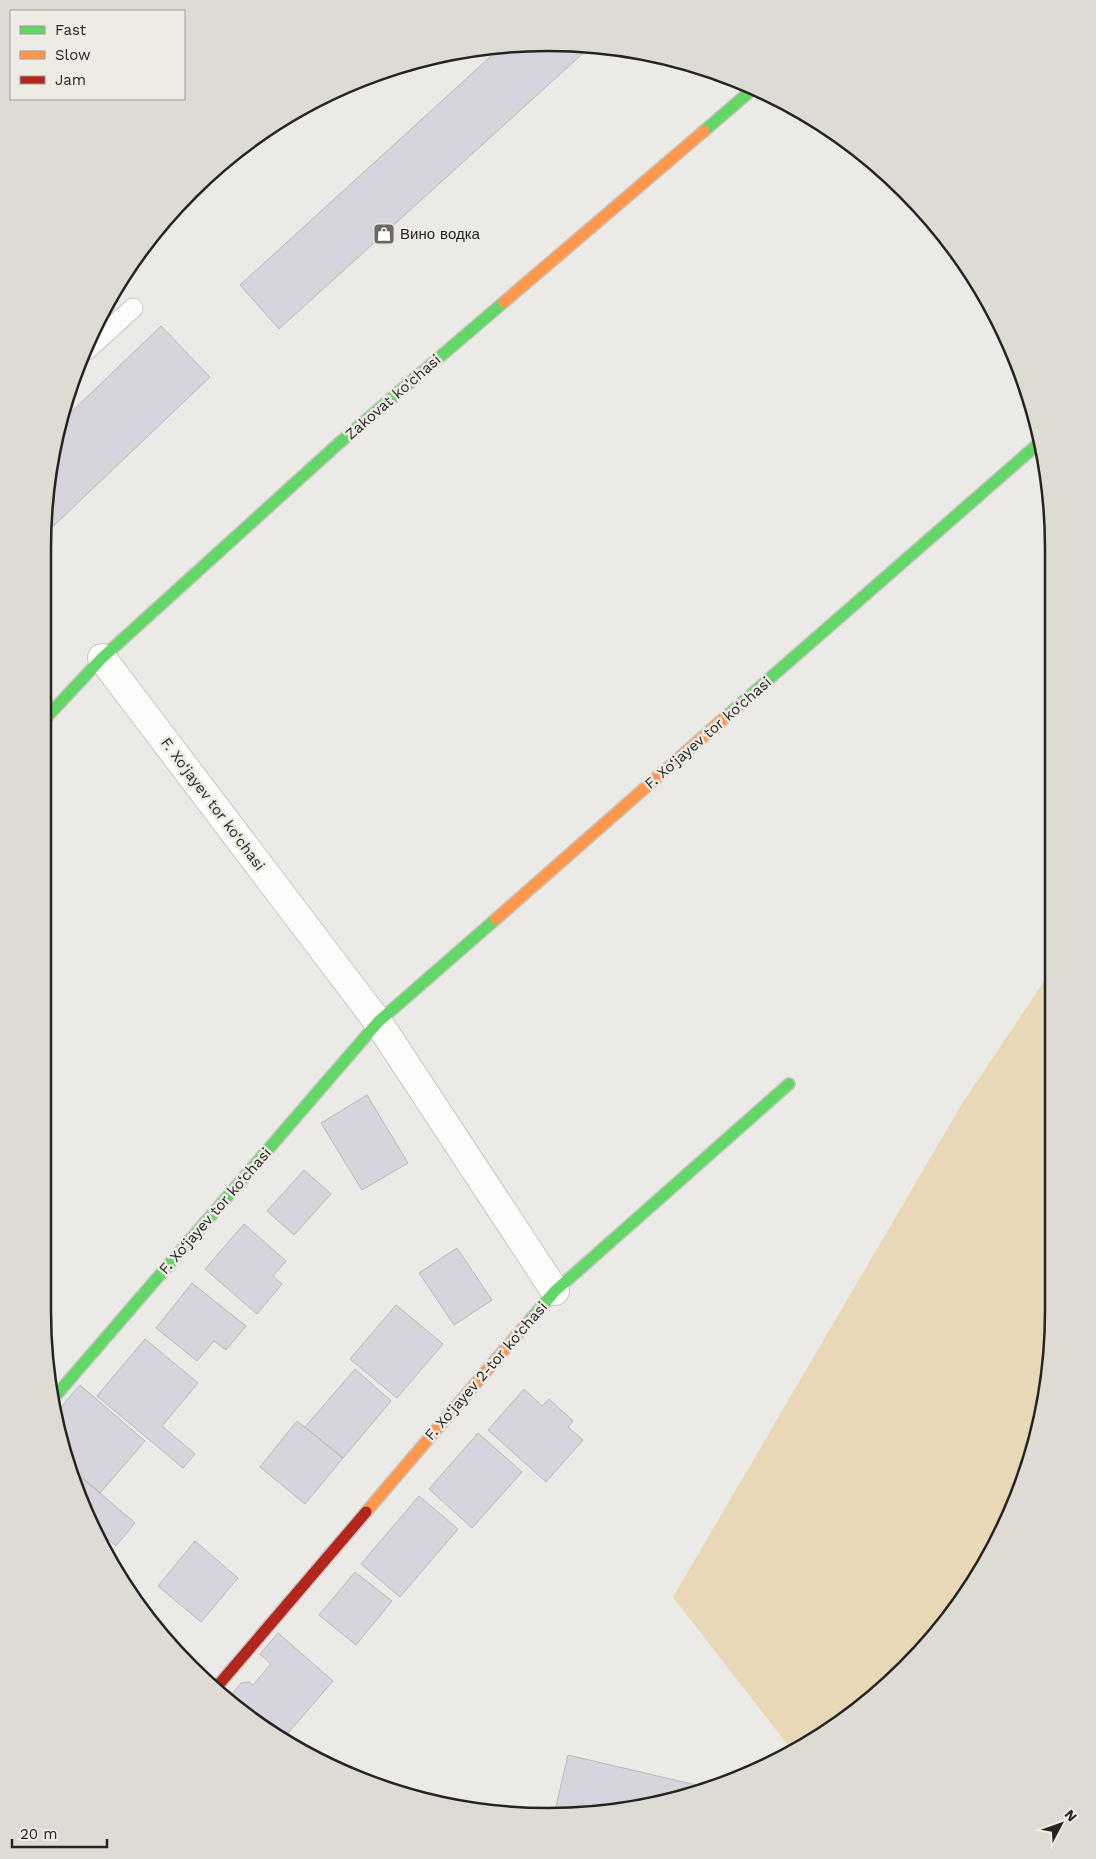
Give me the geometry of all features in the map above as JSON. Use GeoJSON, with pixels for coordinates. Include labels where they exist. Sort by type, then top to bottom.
{"type":"FeatureCollection","features":[{"type":"Feature","properties":{"kind":"street","name":"Zakovat ko'chasi"},"geometry":{"type":"LineString","coordinates":[[51,713],[102,658],[338,444],[748,93]]}},
{"type":"Feature","properties":{"kind":"street","name":"F. Xo‘jayev tor ko‘chasi"},"geometry":{"type":"LineString","coordinates":[[58,1393],[378,1022],[1034,447]]}},
{"type":"Feature","properties":{"kind":"street","name":"F. Xo‘jayev tor ko‘chasi"},"geometry":{"type":"LineString","coordinates":[[102,658],[378,1022],[555,1291]]}},
{"type":"Feature","properties":{"kind":"street","name":"F. Xo‘jayev 2-tor ko‘chasi"},"geometry":{"type":"LineString","coordinates":[[220,1684],[555,1291],[789,1084]]}},
{"type":"Feature","properties":{"kind":"lane"},"geometry":{"type":"LineString","coordinates":[[96,342],[134,308]]}},
{"type":"Feature","properties":{"kind":"shaded area"},"geometry":{"type":"Polygon","coordinates":[[[1045,979],[1044,1343],[1041,1376],[1028,1440],[1007,1501],[994,1531],[961,1587],[942,1613],[921,1639],[876,1684],[824,1724],[788,1746],[673,1597],[963,1102],[1045,979]]]}},
{"type":"Feature","properties":{"kind":"building"},"geometry":{"type":"Polygon","coordinates":[[[548,51],[584,52],[279,329],[240,285],[493,54],[548,51]]]}},
{"type":"Feature","properties":{"kind":"building"},"geometry":{"type":"Polygon","coordinates":[[[161,326],[210,377],[52,528],[55,483],[70,414],[161,326]]]}},
{"type":"Feature","properties":{"kind":"building"},"geometry":{"type":"Polygon","coordinates":[[[367,1095],[408,1163],[362,1190],[321,1123],[367,1095]]]}},
{"type":"Feature","properties":{"kind":"building"},"geometry":{"type":"Polygon","coordinates":[[[304,1170],[331,1194],[294,1235],[267,1211],[304,1170]]]}},
{"type":"Feature","properties":{"kind":"building"},"geometry":{"type":"Polygon","coordinates":[[[244,1224],[286,1261],[273,1276],[282,1284],[257,1314],[205,1269],[244,1224]]]}},
{"type":"Feature","properties":{"kind":"building"},"geometry":{"type":"Polygon","coordinates":[[[457,1248],[492,1300],[454,1325],[419,1273],[457,1248]]]}},
{"type":"Feature","properties":{"kind":"building"},"geometry":{"type":"Polygon","coordinates":[[[192,1283],[246,1326],[226,1350],[214,1341],[197,1361],[156,1328],[192,1283]]]}},
{"type":"Feature","properties":{"kind":"building"},"geometry":{"type":"Polygon","coordinates":[[[396,1305],[443,1344],[397,1398],[350,1359],[396,1305]]]}},
{"type":"Feature","properties":{"kind":"building"},"geometry":{"type":"Polygon","coordinates":[[[145,1339],[198,1383],[162,1426],[195,1454],[183,1468],[97,1396],[145,1339]]]}},
{"type":"Feature","properties":{"kind":"building"},"geometry":{"type":"Polygon","coordinates":[[[355,1369],[391,1401],[343,1458],[305,1427],[355,1369]]]}},
{"type":"Feature","properties":{"kind":"building"},"geometry":{"type":"Polygon","coordinates":[[[80,1385],[145,1441],[100,1493],[80,1476],[68,1440],[61,1407],[80,1385]]]}},
{"type":"Feature","properties":{"kind":"building"},"geometry":{"type":"Polygon","coordinates":[[[524,1389],[542,1406],[549,1399],[573,1421],[568,1427],[583,1440],[546,1482],[488,1430],[524,1389]]]}},
{"type":"Feature","properties":{"kind":"building"},"geometry":{"type":"Polygon","coordinates":[[[297,1421],[343,1458],[305,1504],[260,1467],[297,1421]]]}},
{"type":"Feature","properties":{"kind":"building"},"geometry":{"type":"Polygon","coordinates":[[[478,1433],[522,1472],[472,1528],[429,1489],[478,1433]]]}},
{"type":"Feature","properties":{"kind":"building"},"geometry":{"type":"Polygon","coordinates":[[[80,1476],[135,1523],[116,1546],[105,1537],[102,1531],[80,1476]]]}},
{"type":"Feature","properties":{"kind":"building"},"geometry":{"type":"Polygon","coordinates":[[[419,1496],[458,1529],[400,1597],[361,1564],[419,1496]]]}},
{"type":"Feature","properties":{"kind":"building"},"geometry":{"type":"Polygon","coordinates":[[[195,1541],[238,1578],[201,1622],[158,1586],[195,1541]]]}},
{"type":"Feature","properties":{"kind":"building"},"geometry":{"type":"Polygon","coordinates":[[[355,1572],[392,1601],[356,1645],[319,1615],[355,1572]]]}},
{"type":"Feature","properties":{"kind":"building"},"geometry":{"type":"Polygon","coordinates":[[[278,1633],[333,1681],[288,1733],[233,1694],[241,1683],[249,1682],[253,1685],[271,1664],[260,1654],[278,1633]]]}},
{"type":"Feature","properties":{"kind":"building"},"geometry":{"type":"Polygon","coordinates":[[[568,1755],[696,1785],[677,1791],[613,1804],[556,1808],[568,1755]]]}},
{"type":"Feature","properties":{"kind":"traffic: fast"},"geometry":{"type":"LineString","coordinates":[[704,131],[748,93]]}},
{"type":"Feature","properties":{"kind":"traffic: fast"},"geometry":{"type":"LineString","coordinates":[[51,713],[102,658],[338,444],[504,302]]}},
{"type":"Feature","properties":{"kind":"traffic: fast"},"geometry":{"type":"LineString","coordinates":[[729,714],[1034,447]]}},
{"type":"Feature","properties":{"kind":"traffic: fast"},"geometry":{"type":"LineString","coordinates":[[58,1393],[378,1022],[496,919]]}},
{"type":"Feature","properties":{"kind":"traffic: fast"},"geometry":{"type":"LineString","coordinates":[[523,1328],[555,1291],[789,1084]]}},
{"type":"Feature","properties":{"kind":"traffic: slow"},"geometry":{"type":"LineString","coordinates":[[504,302],[704,131]]}},
{"type":"Feature","properties":{"kind":"traffic: slow"},"geometry":{"type":"LineString","coordinates":[[496,919],[729,714]]}},
{"type":"Feature","properties":{"kind":"traffic: slow"},"geometry":{"type":"LineString","coordinates":[[366,1512],[523,1328]]}},
{"type":"Feature","properties":{"kind":"traffic: jam"},"geometry":{"type":"LineString","coordinates":[[220,1684],[366,1512]]}},
{"type":"Feature","properties":{"kind":"place","name":"Вино водка"},"geometry":{"type":"Point","coordinates":[384,234]}}]}
